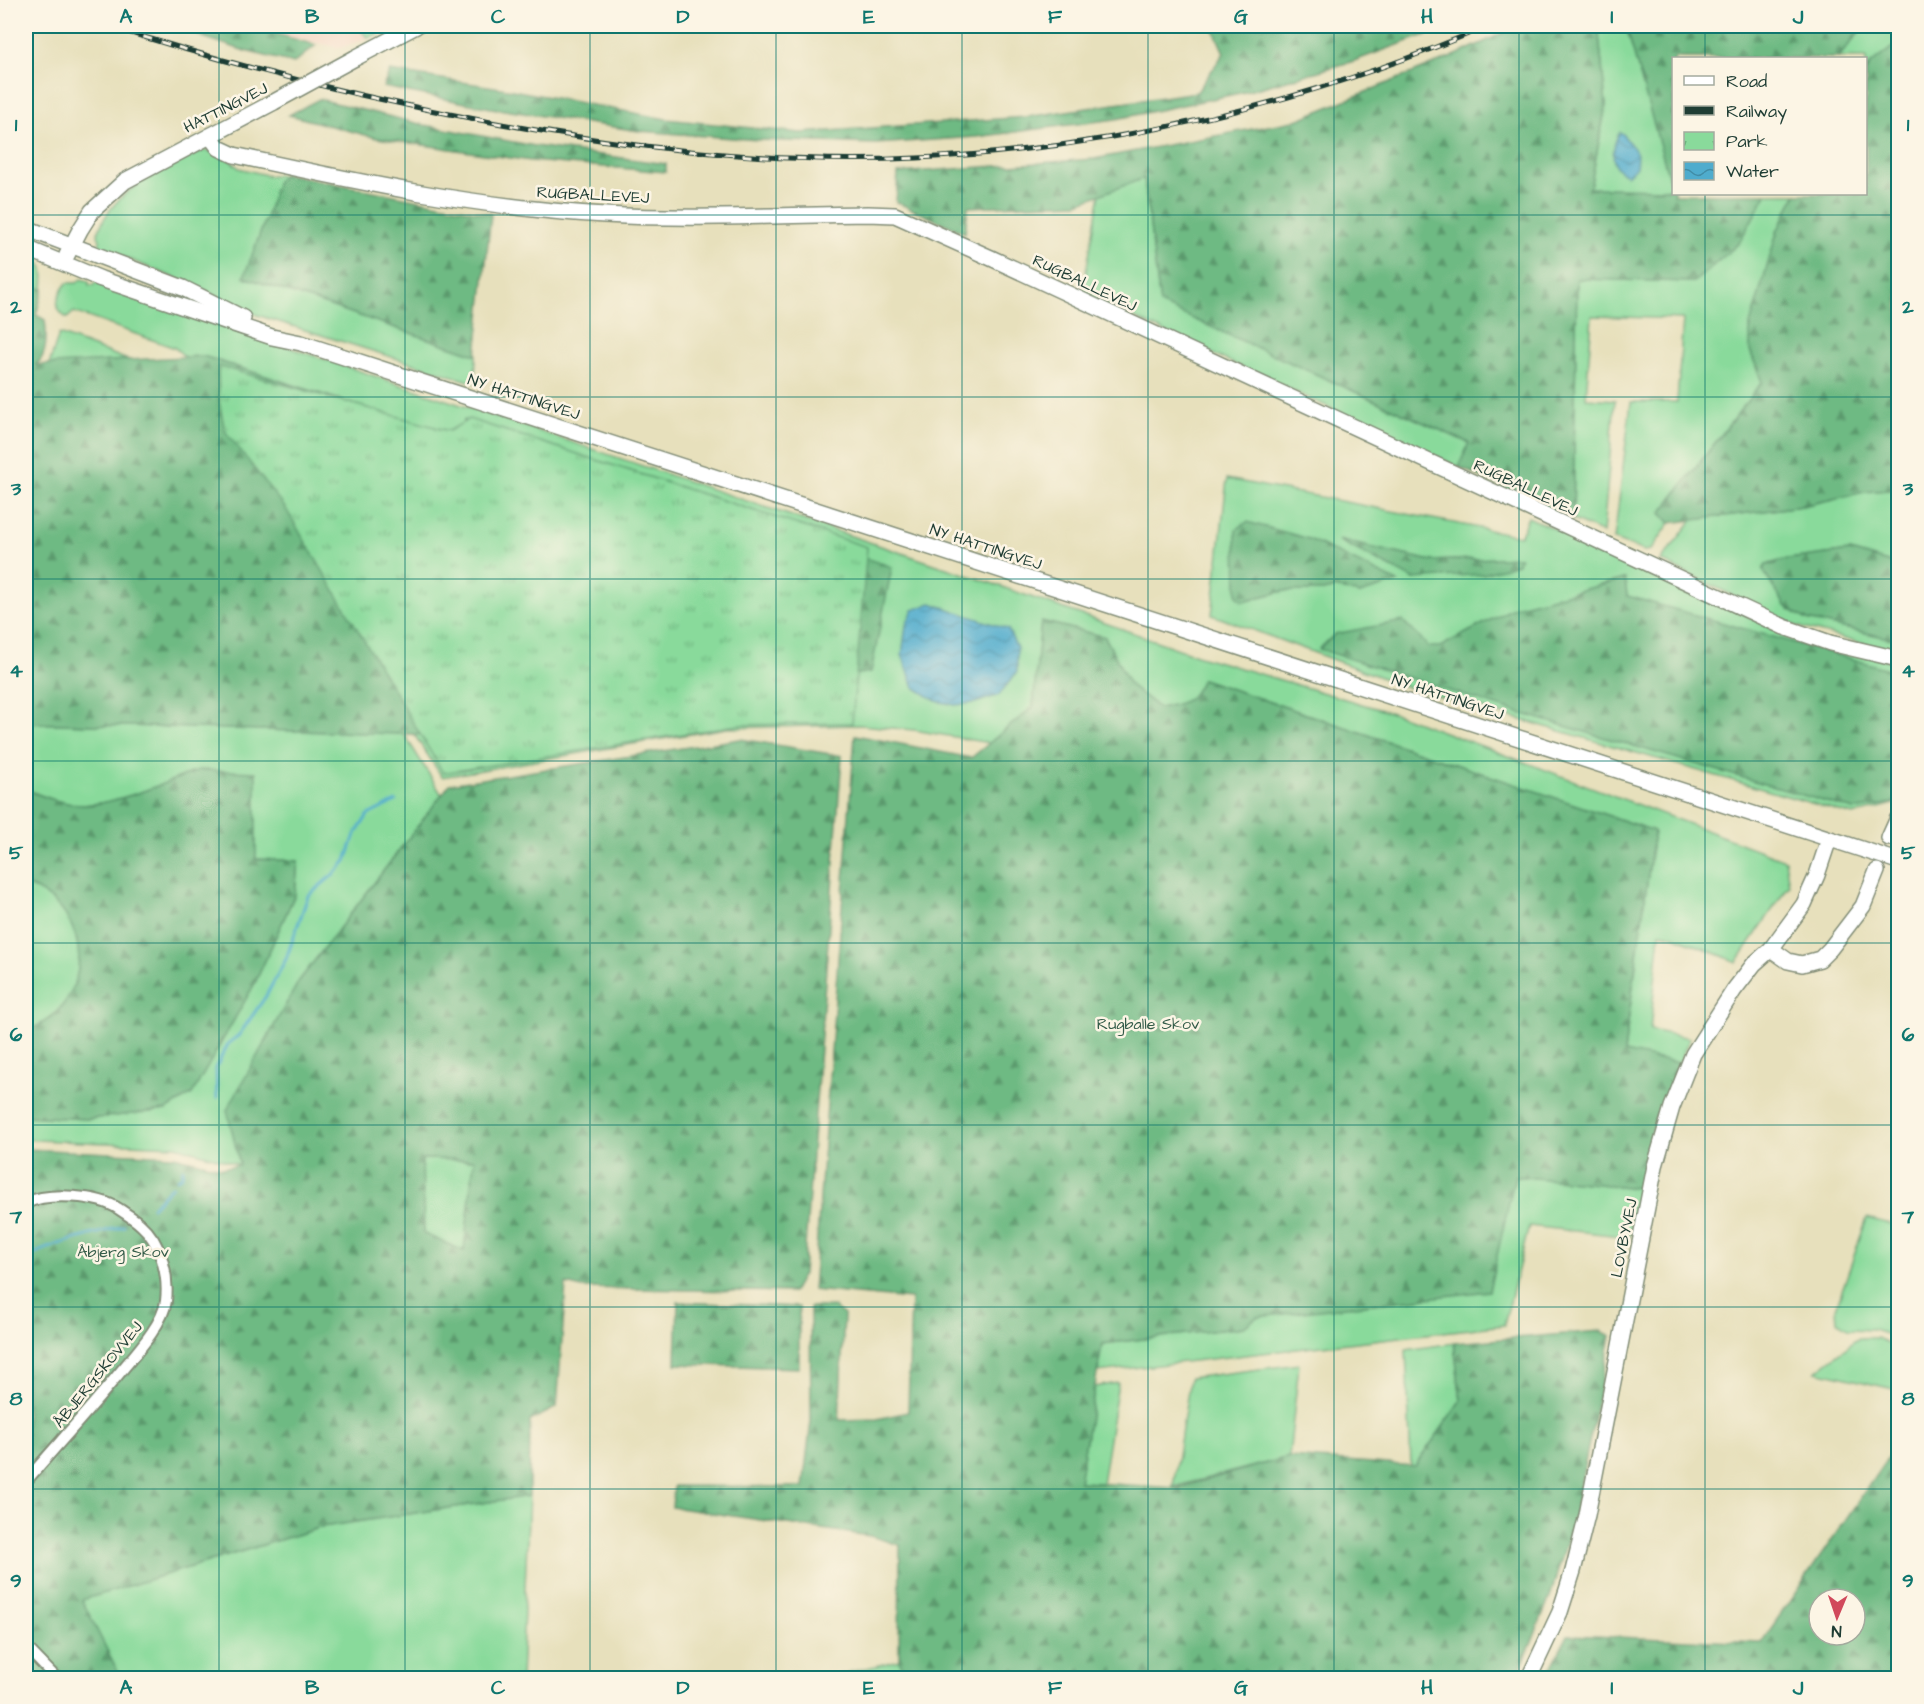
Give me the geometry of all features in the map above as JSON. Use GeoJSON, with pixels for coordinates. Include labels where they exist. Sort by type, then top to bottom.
{"type":"FeatureCollection","features":[{"type":"Feature","properties":{"kind":"street","name":"HATTINGVEJ"},"geometry":{"type":"LineString","coordinates":[[63,264],[92,211],[125,181],[416,26]]}},
{"type":"Feature","properties":{"kind":"street","name":"RUGBALLEVEJ"},"geometry":{"type":"LineString","coordinates":[[210,136],[219,148],[234,155],[446,198],[526,208],[605,215],[685,217],[896,215],[1784,627],[1830,643],[1899,659]]}},
{"type":"Feature","properties":{"kind":"street"},"geometry":{"type":"LineString","coordinates":[[26,228],[183,288],[227,311],[301,343]]}},
{"type":"Feature","properties":{"kind":"street"},"geometry":{"type":"LineString","coordinates":[[26,238],[54,250],[62,251],[72,246]]}},
{"type":"Feature","properties":{"kind":"street"},"geometry":{"type":"LineString","coordinates":[[26,248],[63,264]]}},
{"type":"Feature","properties":{"kind":"street","name":"NY HATTINGVEJ"},"geometry":{"type":"LineString","coordinates":[[63,264],[100,279],[272,337],[301,343],[1899,861]]}},
{"type":"Feature","properties":{"kind":"street"},"geometry":{"type":"LineString","coordinates":[[1889,838],[1899,818]]}},
{"type":"Feature","properties":{"kind":"street","name":"LOVBYVEJ"},"geometry":{"type":"LineString","coordinates":[[1529,1678],[1560,1612],[1573,1571],[1587,1515],[1655,1166],[1672,1107],[1694,1054],[1734,990],[1754,964],[1771,949],[1804,904],[1829,839]]}},
{"type":"Feature","properties":{"kind":"street"},"geometry":{"type":"LineString","coordinates":[[1771,949],[1795,963],[1802,964],[1820,959],[1863,906],[1878,871]]}},
{"type":"Feature","properties":{"kind":"street","name":"ÅBJERGSKOVVEJ"},"geometry":{"type":"LineString","coordinates":[[26,1203],[62,1196],[94,1199],[116,1207],[143,1226],[159,1250],[165,1274],[166,1303],[153,1332],[26,1481]]}},
{"type":"Feature","properties":{"kind":"street"},"geometry":{"type":"LineString","coordinates":[[26,1647],[56,1678]]}},
{"type":"Feature","properties":{"kind":"shaded area"},"geometry":{"type":"Polygon","coordinates":[[[269,26],[357,26],[368,38],[340,48],[269,32],[269,26]]]}},
{"type":"Feature","properties":{"kind":"green space"},"geometry":{"type":"Polygon","coordinates":[[[170,26],[269,26],[269,32],[316,45],[294,63],[245,51],[170,26]]]}},
{"type":"Feature","properties":{"kind":"green space"},"geometry":{"type":"Polygon","coordinates":[[[357,26],[393,26],[368,38],[357,26]]]}},
{"type":"Feature","properties":{"kind":"green space"},"geometry":{"type":"Polygon","coordinates":[[[1212,26],[1450,26],[1354,61],[1245,92],[1116,119],[976,137],[876,144],[759,140],[639,131],[491,108],[383,87],[390,71],[507,89],[666,119],[801,133],[1026,117],[1197,92],[1224,53],[1212,26]]]}},
{"type":"Feature","properties":{"kind":"green space"},"geometry":{"type":"Polygon","coordinates":[[[1518,26],[1598,26],[1606,105],[1590,188],[1672,189],[1672,195],[1765,195],[1739,243],[1694,282],[1577,279],[1573,520],[1459,467],[1469,443],[1160,304],[1144,178],[1078,203],[968,207],[965,233],[896,202],[898,173],[1094,159],[1294,121],[1452,57],[1518,26]]]}},
{"type":"Feature","properties":{"kind":"green space"},"geometry":{"type":"Polygon","coordinates":[[[1598,26],[1626,26],[1672,189],[1590,188],[1606,105],[1598,26]]]}},
{"type":"Feature","properties":{"kind":"green space"},"geometry":{"type":"Polygon","coordinates":[[[1626,26],[1864,26],[1839,57],[1672,57],[1672,189],[1626,26]]]}},
{"type":"Feature","properties":{"kind":"green space"},"geometry":{"type":"Polygon","coordinates":[[[1864,26],[1898,26],[1898,43],[1871,64],[1867,70],[1867,57],[1839,57],[1864,26]]]}},
{"type":"Feature","properties":{"kind":"green space"},"geometry":{"type":"Polygon","coordinates":[[[1898,43],[1898,489],[1864,492],[1802,506],[1670,523],[1661,513],[1762,382],[1750,350],[1750,325],[1777,232],[1796,195],[1867,195],[1867,70],[1871,64],[1898,43]]]}},
{"type":"Feature","properties":{"kind":"green space"},"geometry":{"type":"Polygon","coordinates":[[[319,99],[424,125],[535,146],[666,164],[666,172],[531,161],[377,138],[289,115],[319,99]]]}},
{"type":"Feature","properties":{"kind":"green space"},"geometry":{"type":"Polygon","coordinates":[[[207,150],[230,160],[239,168],[270,176],[286,174],[277,182],[244,277],[476,355],[475,383],[241,310],[205,290],[99,246],[98,234],[102,223],[120,199],[158,172],[207,150]]]}},
{"type":"Feature","properties":{"kind":"green space"},"geometry":{"type":"Polygon","coordinates":[[[286,174],[491,214],[476,355],[244,277],[277,181],[286,174]]]}},
{"type":"Feature","properties":{"kind":"green space"},"geometry":{"type":"Polygon","coordinates":[[[1144,178],[1160,304],[1469,443],[1459,467],[1082,294],[1100,194],[1144,178]]]}},
{"type":"Feature","properties":{"kind":"green space"},"geometry":{"type":"Polygon","coordinates":[[[1765,195],[1796,195],[1777,232],[1750,350],[1762,382],[1661,513],[1670,523],[1651,550],[1644,551],[1614,540],[1631,402],[1677,402],[1683,319],[1592,316],[1586,398],[1615,400],[1603,533],[1573,520],[1577,278],[1694,282],[1739,243],[1765,195]]]}},
{"type":"Feature","properties":{"kind":"green space"},"geometry":{"type":"Polygon","coordinates":[[[26,255],[41,264],[43,268],[43,290],[26,283],[26,255]]]}},
{"type":"Feature","properties":{"kind":"green space"},"geometry":{"type":"Polygon","coordinates":[[[81,279],[89,281],[89,285],[94,285],[95,282],[988,582],[1196,655],[1399,715],[1785,860],[1789,885],[1737,962],[1671,935],[1660,933],[1650,1030],[1690,1038],[1679,1063],[1624,1053],[1654,831],[1202,679],[1194,694],[1186,701],[1159,708],[1130,685],[1105,637],[1041,621],[1033,707],[989,743],[914,730],[860,725],[726,728],[442,777],[414,734],[439,735],[463,421],[459,438],[203,356],[185,357],[175,348],[74,312],[67,318],[59,310],[59,297],[67,283],[77,283],[81,279]]]}},
{"type":"Feature","properties":{"kind":"green space"},"geometry":{"type":"Polygon","coordinates":[[[26,283],[43,290],[36,315],[45,320],[46,344],[43,356],[36,365],[203,356],[458,438],[464,420],[892,567],[871,672],[439,735],[26,723],[26,283]]]}},
{"type":"Feature","properties":{"kind":"green space"},"geometry":{"type":"Polygon","coordinates":[[[59,334],[128,360],[49,365],[59,334]]]}},
{"type":"Feature","properties":{"kind":"green space"},"geometry":{"type":"Polygon","coordinates":[[[218,366],[449,431],[469,419],[867,547],[852,723],[739,725],[443,773],[286,509],[225,431],[219,401],[218,366]]]}},
{"type":"Feature","properties":{"kind":"green space"},"geometry":{"type":"Polygon","coordinates":[[[1227,479],[1520,536],[1528,517],[1788,634],[1898,663],[1898,672],[1627,596],[1625,579],[1515,607],[1440,647],[1429,648],[1336,634],[1506,709],[1854,810],[1892,803],[1898,796],[1898,803],[1853,815],[1410,688],[1212,615],[1227,479]],[[1309,539],[1243,601],[1284,591],[1323,591],[1336,588],[1360,594],[1309,539]],[[1340,541],[1413,579],[1520,557],[1432,561],[1340,541]]]}},
{"type":"Feature","properties":{"kind":"green space"},"geometry":{"type":"Polygon","coordinates":[[[1898,489],[1898,565],[1850,551],[1788,559],[1766,565],[1763,570],[1786,607],[1807,620],[1898,640],[1898,653],[1796,626],[1661,561],[1692,520],[1802,506],[1864,492],[1898,489]]]}},
{"type":"Feature","properties":{"kind":"green space"},"geometry":{"type":"Polygon","coordinates":[[[1247,522],[1309,539],[1398,582],[1360,594],[1336,588],[1323,591],[1284,591],[1243,601],[1237,596],[1236,530],[1247,522]]]}},
{"type":"Feature","properties":{"kind":"green space"},"geometry":{"type":"Polygon","coordinates":[[[1338,540],[1432,561],[1520,557],[1518,564],[1484,574],[1413,579],[1338,540]]]}},
{"type":"Feature","properties":{"kind":"green space"},"geometry":{"type":"Polygon","coordinates":[[[1850,551],[1898,565],[1898,640],[1807,620],[1786,607],[1763,570],[1766,565],[1788,559],[1850,551]]]}},
{"type":"Feature","properties":{"kind":"green space"},"geometry":{"type":"Polygon","coordinates":[[[1625,579],[1627,596],[1898,672],[1898,796],[1893,803],[1854,810],[1506,709],[1319,649],[1335,634],[1403,621],[1429,647],[1440,647],[1515,607],[1625,579]]]}},
{"type":"Feature","properties":{"kind":"green space","name":"Rugballe Skov"},"geometry":{"type":"Polygon","coordinates":[[[1041,621],[1105,637],[1130,685],[1159,708],[1186,701],[1202,679],[1654,831],[1624,1052],[1679,1063],[1652,1132],[1639,1188],[1515,1176],[1489,1291],[1257,1317],[1244,1327],[1102,1344],[1079,1482],[1177,1488],[1289,1457],[1415,1466],[1461,1401],[1454,1343],[1601,1331],[1611,1336],[1573,1521],[1551,1594],[1517,1678],[909,1678],[899,1660],[900,1545],[870,1536],[672,1507],[674,1486],[803,1487],[811,1421],[810,1307],[834,1307],[844,1315],[839,1420],[877,1419],[908,1412],[911,1299],[813,1290],[855,735],[971,758],[1033,707],[1041,621]]]}},
{"type":"Feature","properties":{"kind":"green space"},"geometry":{"type":"Polygon","coordinates":[[[26,723],[404,734],[442,795],[299,981],[228,1110],[240,1165],[176,1146],[26,1139],[26,1116],[89,1119],[166,1110],[192,1094],[255,983],[295,894],[298,861],[256,859],[199,770],[142,792],[97,804],[69,803],[26,789],[26,723]]]}},
{"type":"Feature","properties":{"kind":"green space","name":"Åbjerg Skov"},"geometry":{"type":"Polygon","coordinates":[[[740,739],[842,756],[803,1274],[793,1292],[582,1288],[566,1284],[557,1407],[530,1421],[529,1496],[322,1527],[82,1600],[121,1678],[26,1678],[26,1149],[174,1156],[222,1168],[240,1165],[227,1110],[299,981],[450,784],[740,739]],[[422,1159],[424,1234],[464,1251],[474,1160],[422,1159]]]}},
{"type":"Feature","properties":{"kind":"green space"},"geometry":{"type":"Polygon","coordinates":[[[199,770],[256,772],[256,859],[298,861],[295,894],[255,983],[192,1094],[166,1110],[89,1119],[26,1116],[26,1031],[49,1018],[66,1001],[76,980],[79,958],[75,936],[66,915],[49,898],[26,885],[26,789],[69,803],[97,804],[142,792],[199,770]]]}},
{"type":"Feature","properties":{"kind":"green space"},"geometry":{"type":"Polygon","coordinates":[[[26,885],[49,898],[66,915],[75,936],[79,958],[76,980],[66,1001],[49,1018],[26,1031],[26,885]]]}},
{"type":"Feature","properties":{"kind":"green space"},"geometry":{"type":"Polygon","coordinates":[[[421,1159],[475,1160],[464,1251],[424,1234],[421,1159]]]}},
{"type":"Feature","properties":{"kind":"green space"},"geometry":{"type":"Polygon","coordinates":[[[1515,1176],[1639,1188],[1629,1237],[1529,1226],[1504,1325],[1098,1372],[1102,1344],[1244,1327],[1256,1317],[1515,1176]]]}},
{"type":"Feature","properties":{"kind":"green space"},"geometry":{"type":"Polygon","coordinates":[[[1867,1218],[1898,1226],[1898,1338],[1874,1330],[1849,1329],[1837,1321],[1836,1308],[1867,1218]]]}},
{"type":"Feature","properties":{"kind":"green space"},"geometry":{"type":"Polygon","coordinates":[[[678,1302],[799,1307],[799,1368],[676,1364],[678,1302]]]}},
{"type":"Feature","properties":{"kind":"green space"},"geometry":{"type":"Polygon","coordinates":[[[1859,1338],[1877,1338],[1898,1347],[1898,1390],[1816,1371],[1859,1338]]]}},
{"type":"Feature","properties":{"kind":"green space"},"geometry":{"type":"Polygon","coordinates":[[[1454,1343],[1461,1401],[1415,1466],[1411,1466],[1406,1350],[1454,1343]]]}},
{"type":"Feature","properties":{"kind":"green space"},"geometry":{"type":"Polygon","coordinates":[[[1299,1364],[1289,1457],[1173,1487],[1190,1378],[1299,1364]]]}},
{"type":"Feature","properties":{"kind":"green space"},"geometry":{"type":"Polygon","coordinates":[[[1118,1383],[1102,1483],[1079,1482],[1095,1387],[1118,1383]]]}},
{"type":"Feature","properties":{"kind":"green space"},"geometry":{"type":"Polygon","coordinates":[[[1898,1443],[1898,1678],[1546,1678],[1568,1635],[1761,1643],[1898,1443]]]}},
{"type":"Feature","properties":{"kind":"green space"},"geometry":{"type":"Polygon","coordinates":[[[529,1496],[521,1678],[121,1678],[81,1600],[322,1527],[529,1496]]]}},
{"type":"Feature","properties":{"kind":"green space"},"geometry":{"type":"Polygon","coordinates":[[[899,1660],[909,1678],[826,1678],[899,1660]]]}},
{"type":"Feature","properties":{"kind":"water"},"geometry":{"type":"Polygon","coordinates":[[[1620,132],[1637,154],[1636,167],[1627,175],[1616,166],[1613,156],[1614,146],[1620,132]]]}},
{"type":"Feature","properties":{"kind":"water"},"geometry":{"type":"Polygon","coordinates":[[[931,603],[1008,629],[1017,648],[1017,672],[999,695],[975,703],[955,705],[936,701],[914,687],[902,655],[906,625],[913,610],[931,603]]]}},
{"type":"Feature","properties":{"kind":"waterway"},"geometry":{"type":"LineString","coordinates":[[217,1098],[216,1067],[228,1044],[239,1035],[266,996],[286,959],[308,896],[346,861],[355,835],[368,815],[396,801]]}},
{"type":"Feature","properties":{"kind":"waterway"},"geometry":{"type":"LineString","coordinates":[[177,1179],[182,1176],[183,1169]]}},
{"type":"Feature","properties":{"kind":"waterway"},"geometry":{"type":"LineString","coordinates":[[152,1207],[172,1186]]}},
{"type":"Feature","properties":{"kind":"waterway"},"geometry":{"type":"LineString","coordinates":[[26,1261],[32,1255],[56,1245],[124,1226]]}},
{"type":"Feature","properties":{"kind":"railway"},"geometry":{"type":"LineString","coordinates":[[109,26],[247,67],[339,90],[480,120],[643,146],[807,159],[917,158],[990,153],[1063,145],[1136,133],[1279,100],[1419,54],[1487,26]]}}]}
